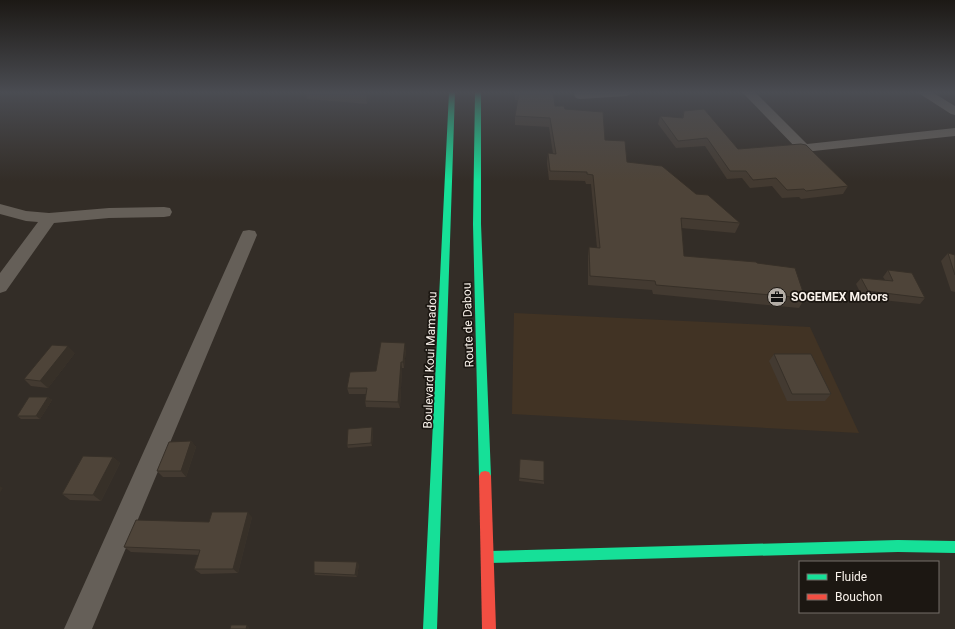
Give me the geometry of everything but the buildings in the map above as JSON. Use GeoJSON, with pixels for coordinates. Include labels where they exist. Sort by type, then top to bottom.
{"type":"FeatureCollection","features":[{"type":"Feature","properties":{"kind":"main road","name":"Boulevard Koui Mamadou"},"geometry":{"type":"LineString","coordinates":[[430,629],[451,121]]}},
{"type":"Feature","properties":{"kind":"main road","name":"Route de Dabou"},"geometry":{"type":"LineString","coordinates":[[478,121],[477,224],[488,557]]}},
{"type":"Feature","properties":{"kind":"main road"},"geometry":{"type":"LineString","coordinates":[[489,629],[488,557],[898,546],[955,546]]}},
{"type":"Feature","properties":{"kind":"street"},"geometry":{"type":"LineString","coordinates":[[777,121],[804,148],[955,132]]}},
{"type":"Feature","properties":{"kind":"street"},"geometry":{"type":"LineString","coordinates":[[0,208],[26,216],[49,218],[109,213],[164,212]]}},
{"type":"Feature","properties":{"kind":"street"},"geometry":{"type":"LineString","coordinates":[[0,286],[49,218]]}},
{"type":"Feature","properties":{"kind":"street"},"geometry":{"type":"LineString","coordinates":[[78,629],[249,235]]}},
{"type":"Feature","properties":{"kind":"shaded area"},"geometry":{"type":"Polygon","coordinates":[[[514,313],[810,327],[859,433],[512,414],[514,313]]]}},
{"type":"Feature","properties":{"kind":"traffic: fast"},"geometry":{"type":"LineString","coordinates":[[430,629],[451,121]]}},
{"type":"Feature","properties":{"kind":"traffic: fast"},"geometry":{"type":"LineString","coordinates":[[478,121],[477,224],[485,476]]}},
{"type":"Feature","properties":{"kind":"traffic: fast"},"geometry":{"type":"LineString","coordinates":[[488,557],[898,546],[955,547]]}},
{"type":"Feature","properties":{"kind":"traffic: jam"},"geometry":{"type":"LineString","coordinates":[[485,476],[489,629]]}},
{"type":"Feature","properties":{"kind":"place","name":"SOGEMEX Motors"},"geometry":{"type":"Point","coordinates":[777,297]}}]}
